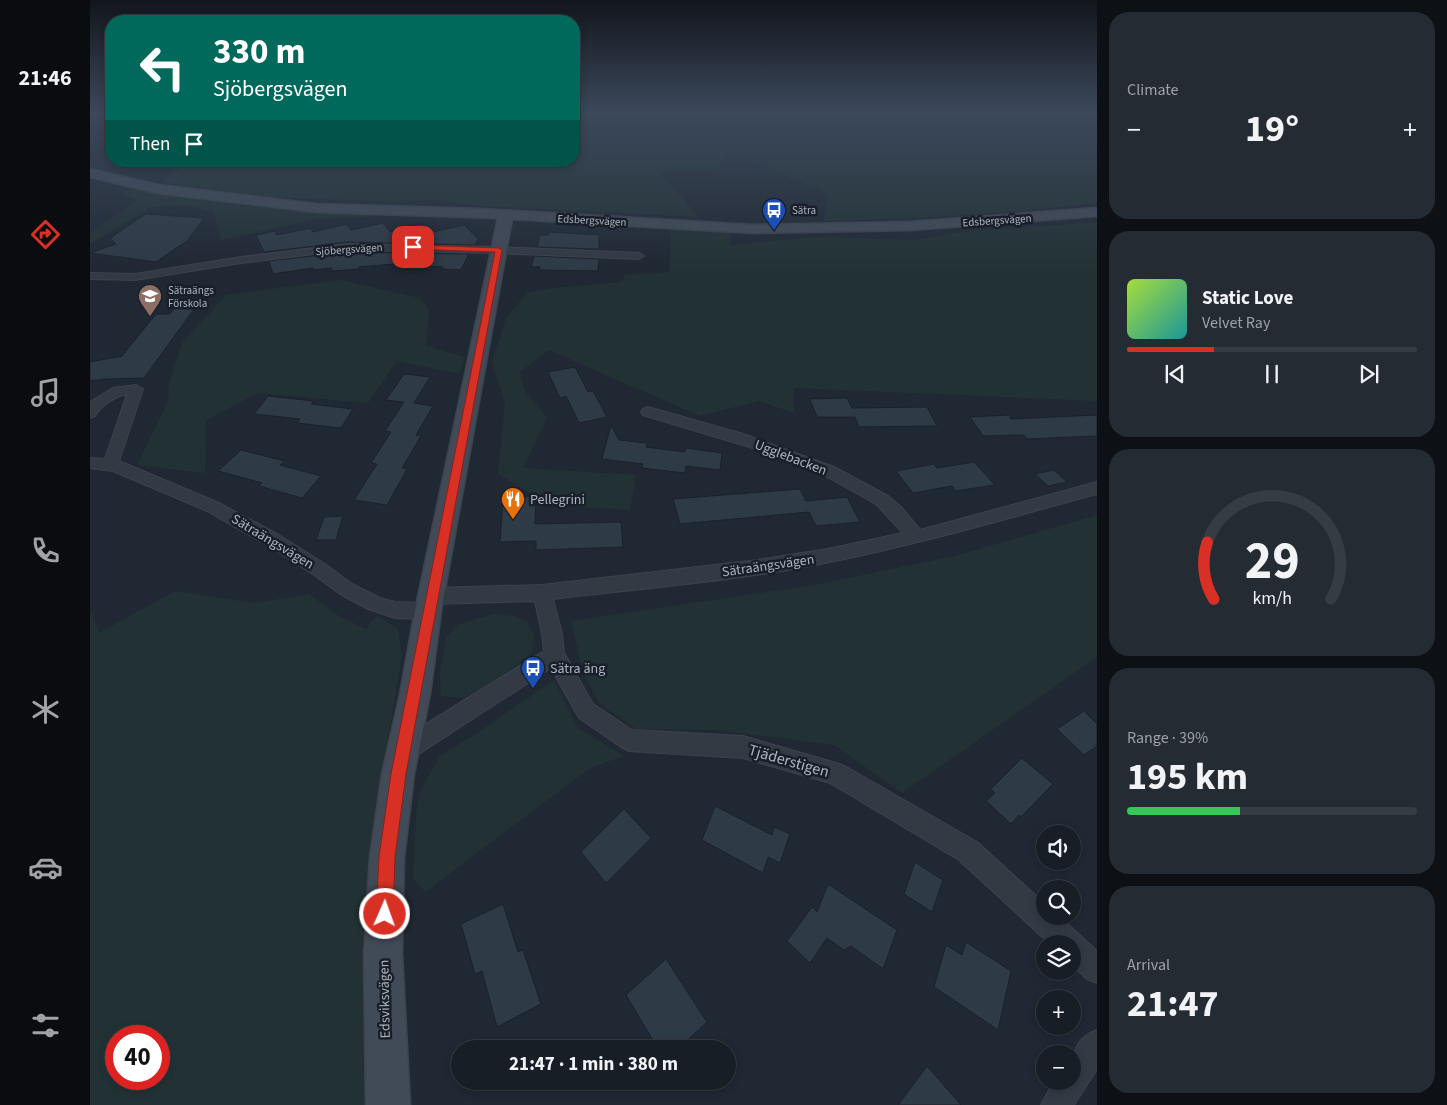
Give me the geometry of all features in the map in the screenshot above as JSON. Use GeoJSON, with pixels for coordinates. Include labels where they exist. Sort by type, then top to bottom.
{"type":"FeatureCollection","features":[{"type":"Feature","properties":{"kind":"main road","name":"Edsbergsvägen"},"geometry":{"type":"LineString","coordinates":[[90,173],[158,189],[316,208],[506,215],[754,229],[909,226],[1097,212]]}},
{"type":"Feature","properties":{"kind":"main road","name":"Edsviksvägen"},"geometry":{"type":"LineString","coordinates":[[388,1105],[383,953],[387,857],[430,604],[506,215]]}},
{"type":"Feature","properties":{"kind":"street","name":"Sjöbergsvägen"},"geometry":{"type":"LineString","coordinates":[[90,276],[135,277],[241,260],[346,247],[499,250],[639,256]]}},
{"type":"Feature","properties":{"kind":"street"},"geometry":{"type":"LineString","coordinates":[[90,413],[92,407],[118,391],[136,389],[111,463],[116,466]]}},
{"type":"Feature","properties":{"kind":"street","name":"Ugglebacken"},"geometry":{"type":"LineString","coordinates":[[648,412],[741,437],[833,474],[884,501],[916,537]]}},
{"type":"Feature","properties":{"kind":"street","name":"Sätraängsvägen"},"geometry":{"type":"LineString","coordinates":[[90,463],[116,466],[213,507],[271,539],[319,569],[346,589],[375,604],[395,610],[430,604],[542,593],[758,567],[828,556],[916,537],[1097,488]]}},
{"type":"Feature","properties":{"kind":"street","name":"Tjäderstigen"},"geometry":{"type":"LineString","coordinates":[[542,593],[552,634],[554,655],[586,711],[629,740],[743,747],[835,773],[968,852],[1060,935]]}},
{"type":"Feature","properties":{"kind":"street"},"geometry":{"type":"LineString","coordinates":[[404,751],[554,655]]}},
{"type":"Feature","properties":{"kind":"street"},"geometry":{"type":"LineString","coordinates":[[1081,954],[1097,969]]}},
{"type":"Feature","properties":{"kind":"street"},"geometry":{"type":"LineString","coordinates":[[1081,1068],[1097,1044]]}},
{"type":"Feature","properties":{"kind":"street"},"geometry":{"type":"LineString","coordinates":[[1056,1105],[1066,1090]]}},
{"type":"Feature","properties":{"kind":"shaded area"},"geometry":{"type":"Polygon","coordinates":[[[720,166],[716,171],[658,171],[699,217],[481,206],[434,200],[401,202],[261,197],[163,182],[182,167],[720,166]]]}},
{"type":"Feature","properties":{"kind":"shaded area"},"geometry":{"type":"Polygon","coordinates":[[[761,166],[1097,166],[1097,203],[960,215],[824,221],[829,194],[761,166]]]}},
{"type":"Feature","properties":{"kind":"shaded area"},"geometry":{"type":"Polygon","coordinates":[[[132,189],[249,206],[384,216],[315,219],[221,240],[214,212],[187,205],[151,207],[90,244],[90,233],[137,200],[119,194],[132,189]]]}},
{"type":"Feature","properties":{"kind":"shaded area"},"geometry":{"type":"Polygon","coordinates":[[[1097,222],[1097,401],[794,388],[794,413],[759,401],[700,416],[549,350],[520,372],[525,391],[547,418],[523,468],[636,475],[630,510],[549,505],[498,474],[505,403],[492,361],[506,318],[527,293],[552,288],[622,282],[625,275],[669,272],[671,229],[732,232],[730,245],[818,237],[916,240],[952,233],[1097,222]]]}},
{"type":"Feature","properties":{"kind":"shaded area"},"geometry":{"type":"Polygon","coordinates":[[[340,280],[420,298],[429,311],[426,346],[465,357],[459,374],[397,361],[368,403],[258,393],[206,420],[205,473],[137,465],[168,401],[169,384],[182,343],[226,295],[340,280]]]}},
{"type":"Feature","properties":{"kind":"shaded area"},"geometry":{"type":"Polygon","coordinates":[[[1097,515],[1097,657],[902,793],[834,745],[716,730],[636,729],[599,703],[583,672],[571,621],[814,585],[955,556],[1097,515]]]}},
{"type":"Feature","properties":{"kind":"shaded area"},"geometry":{"type":"Polygon","coordinates":[[[175,591],[254,603],[309,594],[339,616],[366,629],[377,615],[398,629],[402,655],[388,740],[362,944],[371,1105],[90,1105],[90,609],[99,633],[175,591]]]}},
{"type":"Feature","properties":{"kind":"shaded area"},"geometry":{"type":"Polygon","coordinates":[[[494,614],[514,616],[527,621],[534,636],[532,653],[500,677],[464,698],[441,696],[440,674],[446,637],[460,624],[494,614]]]}},
{"type":"Feature","properties":{"kind":"shaded area"},"geometry":{"type":"Polygon","coordinates":[[[554,680],[578,728],[624,756],[590,768],[425,892],[413,878],[416,813],[420,791],[440,756],[554,680]]]}},
{"type":"Feature","properties":{"kind":"building"},"geometry":{"type":"Polygon","coordinates":[[[146,214],[204,218],[188,240],[156,262],[90,253],[116,244],[110,238],[146,214]]]}},
{"type":"Feature","properties":{"kind":"building"},"geometry":{"type":"Polygon","coordinates":[[[383,223],[390,232],[421,224],[429,233],[464,225],[478,239],[475,245],[347,242],[264,252],[256,235],[275,231],[277,235],[311,228],[313,232],[347,224],[351,230],[383,223]]]}},
{"type":"Feature","properties":{"kind":"building"},"geometry":{"type":"Polygon","coordinates":[[[549,232],[599,235],[599,249],[537,247],[540,235],[548,235],[549,232]]]}},
{"type":"Feature","properties":{"kind":"building"},"geometry":{"type":"Polygon","coordinates":[[[347,252],[469,254],[461,270],[394,264],[331,271],[332,268],[313,270],[313,268],[273,274],[269,261],[347,252]]]}},
{"type":"Feature","properties":{"kind":"building"},"geometry":{"type":"Polygon","coordinates":[[[534,256],[599,259],[598,271],[539,270],[540,267],[531,267],[534,256]]]}},
{"type":"Feature","properties":{"kind":"building","name":"Sätraängs Förskola"},"geometry":{"type":"Polygon","coordinates":[[[200,301],[144,378],[90,381],[90,362],[122,356],[156,314],[170,314],[179,302],[200,301]]]}},
{"type":"Feature","properties":{"kind":"building"},"geometry":{"type":"Polygon","coordinates":[[[575,367],[588,392],[593,391],[607,417],[579,423],[566,396],[560,398],[548,372],[575,367]]]}},
{"type":"Feature","properties":{"kind":"building"},"geometry":{"type":"Polygon","coordinates":[[[404,374],[430,377],[414,403],[433,406],[416,435],[421,436],[402,468],[407,469],[387,505],[354,500],[377,464],[371,463],[391,432],[385,431],[404,402],[386,400],[404,374]]]}},
{"type":"Feature","properties":{"kind":"building"},"geometry":{"type":"Polygon","coordinates":[[[268,396],[314,401],[311,404],[353,409],[341,428],[297,423],[300,419],[254,414],[268,396]]]}},
{"type":"Feature","properties":{"kind":"building"},"geometry":{"type":"Polygon","coordinates":[[[847,398],[852,408],[927,407],[937,426],[859,427],[855,417],[817,417],[810,399],[847,398]]]}},
{"type":"Feature","properties":{"kind":"building"},"geometry":{"type":"Polygon","coordinates":[[[1009,415],[1011,419],[1097,415],[1097,436],[1027,439],[1024,435],[983,436],[970,417],[1009,415]]]}},
{"type":"Feature","properties":{"kind":"building"},"geometry":{"type":"Polygon","coordinates":[[[611,425],[619,440],[647,443],[646,447],[685,452],[686,448],[722,453],[720,470],[686,466],[685,473],[642,468],[643,464],[602,459],[611,425]]]}},
{"type":"Feature","properties":{"kind":"building"},"geometry":{"type":"Polygon","coordinates":[[[241,450],[284,461],[280,465],[321,476],[302,498],[259,486],[262,483],[218,471],[241,450]]]}},
{"type":"Feature","properties":{"kind":"building"},"geometry":{"type":"Polygon","coordinates":[[[974,462],[995,485],[956,491],[952,486],[913,493],[896,471],[934,464],[937,468],[974,462]]]}},
{"type":"Feature","properties":{"kind":"building"},"geometry":{"type":"Polygon","coordinates":[[[1054,470],[1067,482],[1048,486],[1035,474],[1054,470]]]}},
{"type":"Feature","properties":{"kind":"building"},"geometry":{"type":"Polygon","coordinates":[[[800,489],[806,501],[847,497],[860,522],[816,526],[809,512],[680,524],[673,499],[800,489]]]}},
{"type":"Feature","properties":{"kind":"building"},"geometry":{"type":"Polygon","coordinates":[[[536,496],[535,524],[621,522],[623,547],[536,550],[536,541],[500,542],[503,497],[536,496]]]}},
{"type":"Feature","properties":{"kind":"building"},"geometry":{"type":"Polygon","coordinates":[[[343,516],[336,540],[316,540],[324,517],[343,516]]]}},
{"type":"Feature","properties":{"kind":"building"},"geometry":{"type":"Polygon","coordinates":[[[1084,711],[1097,724],[1097,746],[1084,755],[1057,729],[1084,711]]]}},
{"type":"Feature","properties":{"kind":"building"},"geometry":{"type":"Polygon","coordinates":[[[1022,758],[1053,784],[1021,817],[1019,815],[1011,824],[986,801],[995,793],[991,789],[1022,758]]]}},
{"type":"Feature","properties":{"kind":"building"},"geometry":{"type":"Polygon","coordinates":[[[715,806],[772,835],[774,827],[790,834],[780,863],[768,857],[763,873],[702,840],[715,806]]]}},
{"type":"Feature","properties":{"kind":"building"},"geometry":{"type":"Polygon","coordinates":[[[624,809],[651,838],[606,883],[581,852],[624,809]]]}},
{"type":"Feature","properties":{"kind":"building"},"geometry":{"type":"Polygon","coordinates":[[[915,862],[943,880],[932,912],[904,894],[915,862]]]}},
{"type":"Feature","properties":{"kind":"building"},"geometry":{"type":"Polygon","coordinates":[[[828,884],[897,930],[883,969],[851,946],[844,950],[827,938],[810,963],[787,941],[812,907],[817,912],[828,884]]]}},
{"type":"Feature","properties":{"kind":"building"},"geometry":{"type":"Polygon","coordinates":[[[503,904],[518,952],[523,950],[541,1004],[497,1027],[482,971],[475,974],[461,924],[503,904]]]}},
{"type":"Feature","properties":{"kind":"building"},"geometry":{"type":"Polygon","coordinates":[[[966,942],[1011,971],[998,1030],[934,987],[946,945],[962,955],[966,942]]]}},
{"type":"Feature","properties":{"kind":"building"},"geometry":{"type":"Polygon","coordinates":[[[666,959],[707,1022],[688,1040],[653,1040],[626,995],[666,959]]]}},
{"type":"Feature","properties":{"kind":"building"},"geometry":{"type":"Polygon","coordinates":[[[927,1066],[961,1105],[898,1105],[927,1066]]]}},
{"type":"Feature","properties":{"kind":"place","name":"Sätra"},"geometry":{"type":"Point","coordinates":[774,231]}},
{"type":"Feature","properties":{"kind":"place","name":"Sätraängs Förskola"},"geometry":{"type":"Point","coordinates":[150,317]}},
{"type":"Feature","properties":{"kind":"place","name":"Pellegrini"},"geometry":{"type":"Point","coordinates":[513,520]}},
{"type":"Feature","properties":{"kind":"place","name":"Sätra äng"},"geometry":{"type":"Point","coordinates":[533,689]}},
{"type":"Feature","properties":{"kind":"route"},"geometry":{"type":"LineString","coordinates":[[385,914],[387,857],[398,774],[415,694],[428,612],[499,250],[413,247]]}}]}
